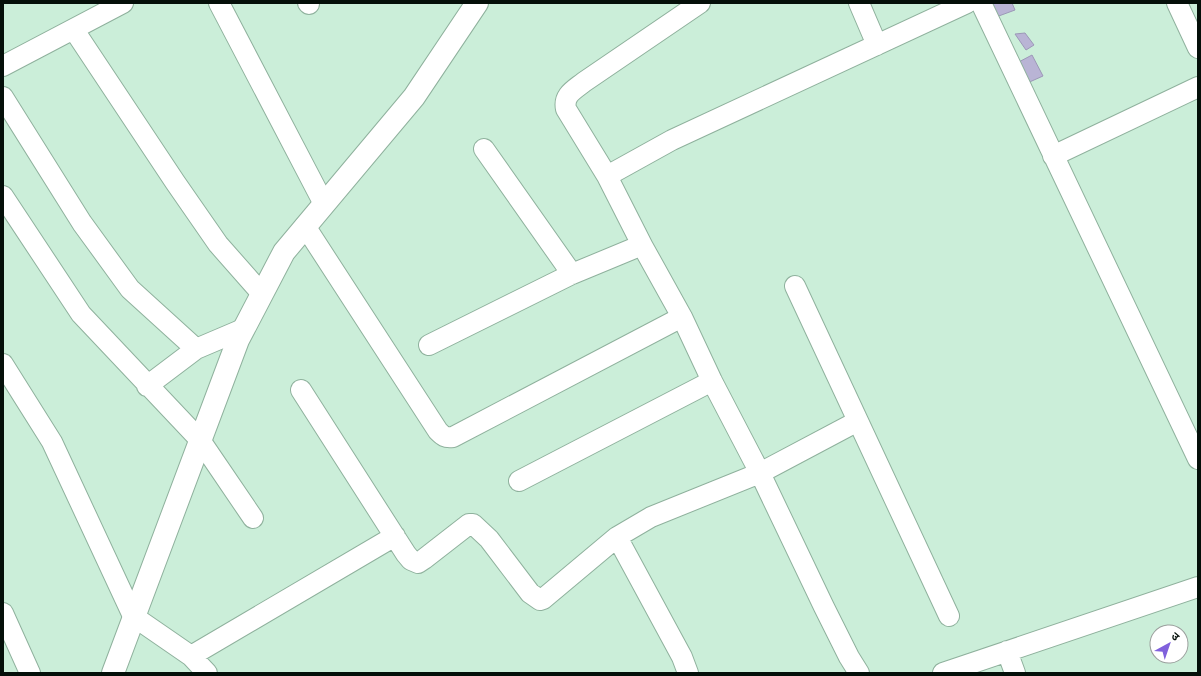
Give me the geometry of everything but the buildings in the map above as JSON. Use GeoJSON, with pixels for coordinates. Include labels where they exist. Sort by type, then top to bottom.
{"type":"FeatureCollection","features":[{"type":"Feature","properties":{"kind":"street"},"geometry":{"type":"LineString","coordinates":[[3,66],[123,3]]}},
{"type":"Feature","properties":{"kind":"street"},"geometry":{"type":"LineString","coordinates":[[219,3],[324,204]]}},
{"type":"Feature","properties":{"kind":"street"},"geometry":{"type":"LineString","coordinates":[[700,3],[568,94],[565,101],[566,109],[607,176],[642,245],[682,317],[712,381],[760,472],[827,614],[859,673]]}},
{"type":"Feature","properties":{"kind":"street"},"geometry":{"type":"LineString","coordinates":[[859,3],[877,45]]}},
{"type":"Feature","properties":{"kind":"street"},"geometry":{"type":"LineString","coordinates":[[607,176],[672,140],[967,3]]}},
{"type":"Feature","properties":{"kind":"street"},"geometry":{"type":"LineString","coordinates":[[981,3],[1198,459]]}},
{"type":"Feature","properties":{"kind":"street"},"geometry":{"type":"LineString","coordinates":[[1176,3],[1198,48]]}},
{"type":"Feature","properties":{"kind":"street"},"geometry":{"type":"LineString","coordinates":[[113,673],[133,616],[243,329],[284,252],[414,97],[470,6]]}},
{"type":"Feature","properties":{"kind":"street"},"geometry":{"type":"LineString","coordinates":[[74,30],[218,244],[262,294]]}},
{"type":"Feature","properties":{"kind":"street"},"geometry":{"type":"LineString","coordinates":[[1053,156],[1198,87]]}},
{"type":"Feature","properties":{"kind":"street"},"geometry":{"type":"LineString","coordinates":[[3,97],[82,223],[130,289],[196,349]]}},
{"type":"Feature","properties":{"kind":"street"},"geometry":{"type":"LineString","coordinates":[[484,149],[572,274]]}},
{"type":"Feature","properties":{"kind":"street"},"geometry":{"type":"LineString","coordinates":[[3,196],[82,314],[147,386],[200,440],[253,518]]}},
{"type":"Feature","properties":{"kind":"street"},"geometry":{"type":"LineString","coordinates":[[305,226],[438,431],[443,436],[448,438],[453,437],[527,399],[682,317]]}},
{"type":"Feature","properties":{"kind":"street"},"geometry":{"type":"LineString","coordinates":[[429,345],[572,274],[642,245]]}},
{"type":"Feature","properties":{"kind":"street"},"geometry":{"type":"LineString","coordinates":[[795,286],[948,616]]}},
{"type":"Feature","properties":{"kind":"street"},"geometry":{"type":"LineString","coordinates":[[147,386],[196,349],[243,329]]}},
{"type":"Feature","properties":{"kind":"street"},"geometry":{"type":"LineString","coordinates":[[3,364],[52,442],[133,616],[191,656],[207,673]]}},
{"type":"Feature","properties":{"kind":"street"},"geometry":{"type":"LineString","coordinates":[[519,481],[712,381]]}},
{"type":"Feature","properties":{"kind":"street"},"geometry":{"type":"LineString","coordinates":[[301,390],[411,560],[418,563],[469,524],[473,524],[489,539],[530,593],[540,600],[617,537],[651,517],[760,472],[858,421]]}},
{"type":"Feature","properties":{"kind":"street"},"geometry":{"type":"LineString","coordinates":[[191,656],[395,536]]}},
{"type":"Feature","properties":{"kind":"street"},"geometry":{"type":"LineString","coordinates":[[617,537],[682,657],[688,673]]}},
{"type":"Feature","properties":{"kind":"street"},"geometry":{"type":"LineString","coordinates":[[943,673],[1198,586]]}},
{"type":"Feature","properties":{"kind":"street"},"geometry":{"type":"LineString","coordinates":[[3,613],[30,673]]}},
{"type":"Feature","properties":{"kind":"street"},"geometry":{"type":"LineString","coordinates":[[1007,652],[1015,673]]}}]}
